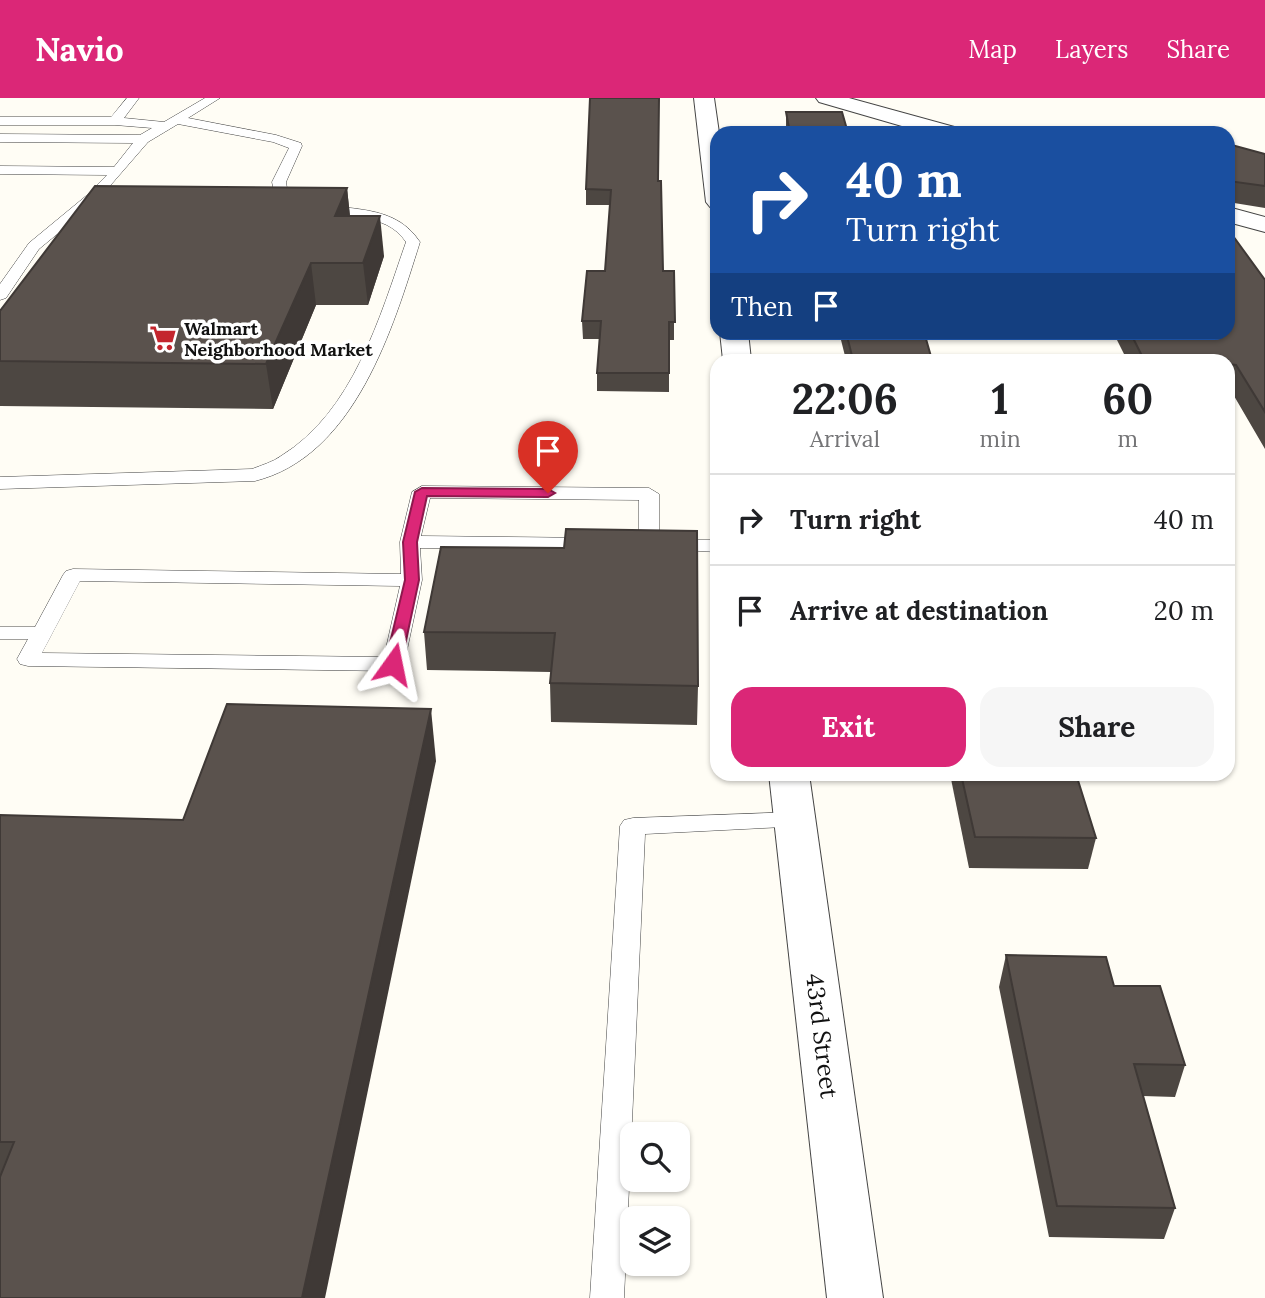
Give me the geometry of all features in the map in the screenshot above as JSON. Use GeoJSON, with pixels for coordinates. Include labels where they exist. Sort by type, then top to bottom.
{"type":"FeatureCollection","features":[{"type":"Feature","properties":{"kind":"street"},"geometry":{"type":"LineString","coordinates":[[704,98],[710,143]]}},
{"type":"Feature","properties":{"kind":"street"},"geometry":{"type":"LineString","coordinates":[[826,98],[925,126]]}},
{"type":"Feature","properties":{"kind":"street"},"geometry":{"type":"LineString","coordinates":[[1235,217],[1265,225]]}},
{"type":"Feature","properties":{"kind":"street","name":"43rd Street"},"geometry":{"type":"LineString","coordinates":[[790,781],[855,1298]]}},
{"type":"Feature","properties":{"kind":"lane"},"geometry":{"type":"LineString","coordinates":[[115,121],[132,98]]}},
{"type":"Feature","properties":{"kind":"lane"},"geometry":{"type":"LineString","coordinates":[[0,295],[34,246],[91,199],[143,139],[214,98]]}},
{"type":"Feature","properties":{"kind":"lane"},"geometry":{"type":"LineString","coordinates":[[0,121],[172,123],[276,139],[296,146],[279,182],[281,197],[308,209],[392,221],[408,230],[413,242],[389,316],[345,407],[309,444],[276,470],[255,475],[0,483]]}},
{"type":"Feature","properties":{"kind":"lane"},"geometry":{"type":"LineString","coordinates":[[0,138],[143,139]]}},
{"type":"Feature","properties":{"kind":"lane"},"geometry":{"type":"LineString","coordinates":[[0,170],[118,171]]}},
{"type":"Feature","properties":{"kind":"lane"},"geometry":{"type":"LineString","coordinates":[[412,580],[73,575],[28,659],[393,664],[412,580],[410,542],[422,492],[649,494],[649,544]]}},
{"type":"Feature","properties":{"kind":"lane"},"geometry":{"type":"LineString","coordinates":[[410,542],[710,546]]}},
{"type":"Feature","properties":{"kind":"lane"},"geometry":{"type":"LineString","coordinates":[[0,633],[42,633]]}},
{"type":"Feature","properties":{"kind":"lane"},"geometry":{"type":"LineString","coordinates":[[607,1298],[633,826],[795,820]]}},
{"type":"Feature","properties":{"kind":"building"},"geometry":{"type":"Polygon","coordinates":[[[590,98],[659,98],[658,181],[661,181],[663,271],[674,271],[675,322],[669,322],[669,373],[597,373],[601,321],[582,321],[587,271],[605,271],[611,190],[586,189],[590,98]]]}},
{"type":"Feature","properties":{"kind":"building"},"geometry":{"type":"Polygon","coordinates":[[[786,112],[842,112],[846,126],[789,126],[786,112]]]}},
{"type":"Feature","properties":{"kind":"building"},"geometry":{"type":"Polygon","coordinates":[[[1235,146],[1265,154],[1265,186],[1235,182],[1235,146]]]}},
{"type":"Feature","properties":{"kind":"building","name":"Walmart Neighborhood Market"},"geometry":{"type":"Polygon","coordinates":[[[95,186],[347,188],[335,216],[380,216],[363,263],[311,263],[266,364],[0,361],[0,311],[95,186]]]}},
{"type":"Feature","properties":{"kind":"building"},"geometry":{"type":"Polygon","coordinates":[[[1235,239],[1265,280],[1265,412],[1235,365],[1235,354],[1141,354],[1134,340],[1235,340],[1235,239]]]}},
{"type":"Feature","properties":{"kind":"building"},"geometry":{"type":"Polygon","coordinates":[[[848,340],[926,340],[930,354],[852,354],[848,340]]]}},
{"type":"Feature","properties":{"kind":"building"},"geometry":{"type":"Polygon","coordinates":[[[566,529],[697,531],[698,686],[550,683],[555,633],[424,632],[441,547],[564,548],[566,529]]]}},
{"type":"Feature","properties":{"kind":"building"},"geometry":{"type":"Polygon","coordinates":[[[227,704],[431,709],[302,1298],[0,1298],[0,1177],[14,1142],[0,1142],[0,815],[183,820],[227,704]]]}},
{"type":"Feature","properties":{"kind":"building"},"geometry":{"type":"Polygon","coordinates":[[[963,781],[1078,781],[1096,838],[975,837],[963,781]]]}},
{"type":"Feature","properties":{"kind":"building"},"geometry":{"type":"Polygon","coordinates":[[[1006,955],[1106,957],[1114,986],[1160,986],[1185,1065],[1134,1064],[1175,1208],[1057,1206],[1006,955]]]}},
{"type":"Feature","properties":{"kind":"place","name":"Walmart Neighborhood Market"},"geometry":{"type":"Point","coordinates":[163,338]}},
{"type":"Feature","properties":{"kind":"route"},"geometry":{"type":"LineString","coordinates":[[393,664],[412,580],[410,542],[422,492],[548,493]]}}]}
